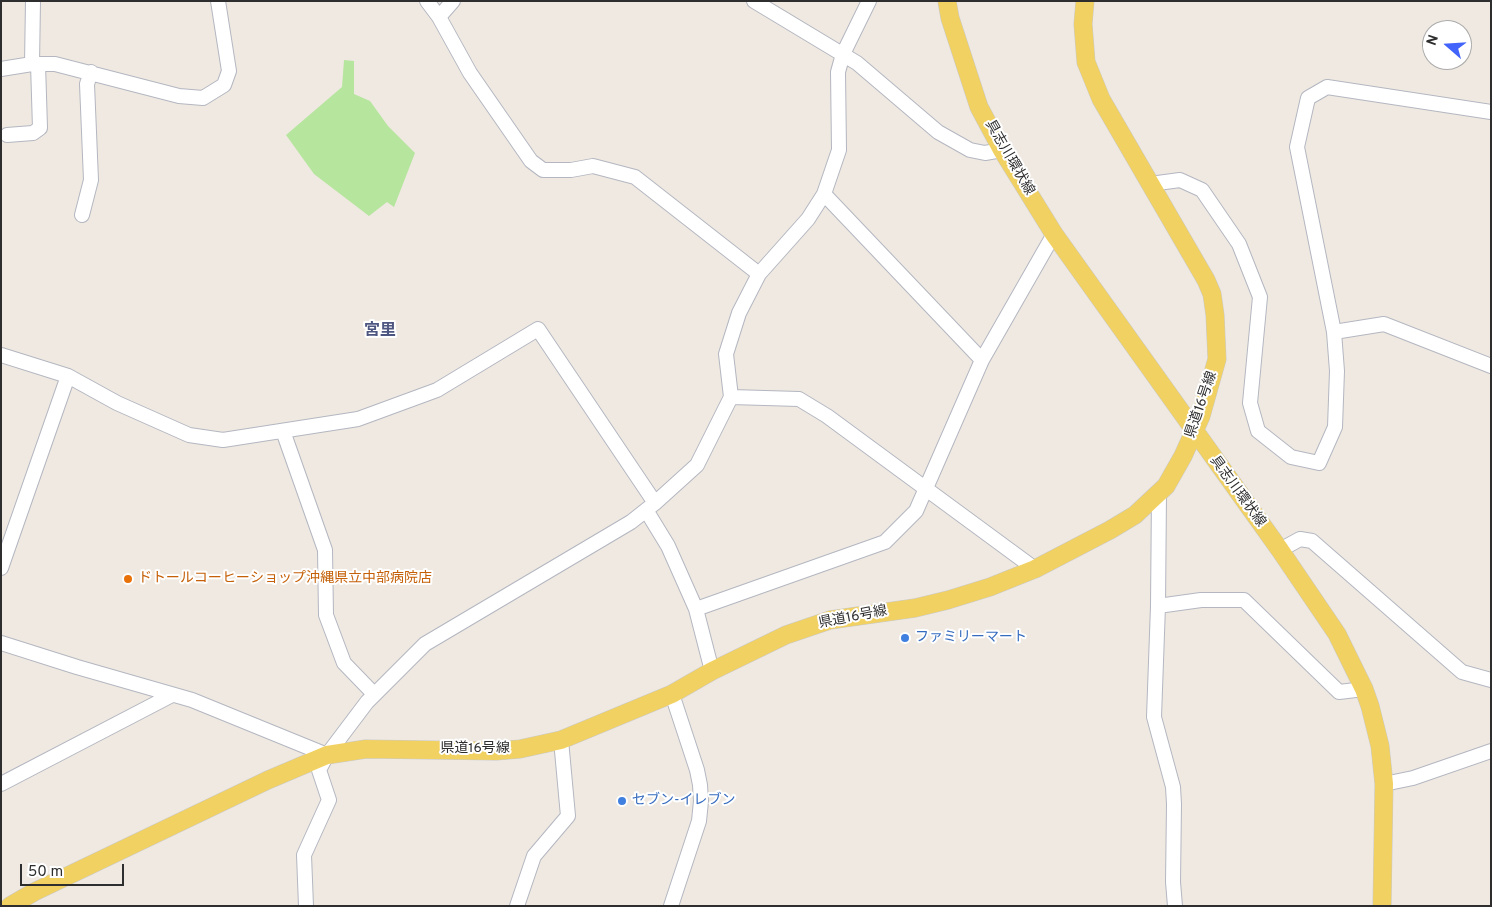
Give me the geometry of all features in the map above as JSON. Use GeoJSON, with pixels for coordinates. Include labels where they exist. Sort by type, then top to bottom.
{"type":"FeatureCollection","features":[{"type":"Feature","properties":{"kind":"main road","name":"具志川環状線"},"geometry":{"type":"LineString","coordinates":[[947,1],[950,18],[979,107],[1002,150],[1054,234],[1280,550],[1337,634],[1364,689],[1380,746],[1384,784],[1382,906]]}},
{"type":"Feature","properties":{"kind":"main road","name":"県道16号線"},"geometry":{"type":"LineString","coordinates":[[10,906],[34,892],[259,784],[327,755],[366,749],[496,751],[520,749],[562,740],[672,694],[712,671],[786,635],[830,620],[915,608],[990,587],[1035,569],[1135,515],[1159,494],[1173,475],[1194,432],[1205,403],[1217,359],[1215,315],[1212,294],[1206,280],[1101,99],[1086,62],[1083,24],[1085,1]]}},
{"type":"Feature","properties":{"kind":"street"},"geometry":{"type":"LineString","coordinates":[[7,135],[33,133],[40,128],[33,1]]}},
{"type":"Feature","properties":{"kind":"street"},"geometry":{"type":"LineString","coordinates":[[1,69],[35,64],[55,64],[179,96],[202,98],[224,85],[229,71],[218,1]]}},
{"type":"Feature","properties":{"kind":"street"},"geometry":{"type":"LineString","coordinates":[[427,1],[439,16],[470,73],[531,161],[543,170],[571,170],[593,166],[635,177],[759,274]]}},
{"type":"Feature","properties":{"kind":"street"},"geometry":{"type":"LineString","coordinates":[[439,16],[453,1]]}},
{"type":"Feature","properties":{"kind":"street"},"geometry":{"type":"LineString","coordinates":[[754,1],[857,63],[938,132],[970,150],[985,153],[1002,150]]}},
{"type":"Feature","properties":{"kind":"street"},"geometry":{"type":"LineString","coordinates":[[306,906],[304,855],[329,800],[319,770],[327,755],[374,694],[425,644],[631,522],[651,507],[697,465],[731,396],[726,354],[739,313],[759,274],[808,219],[824,194],[839,150],[838,72],[842,54],[869,1]]}},
{"type":"Feature","properties":{"kind":"street"},"geometry":{"type":"LineString","coordinates":[[82,215],[91,180],[87,84],[91,72]]}},
{"type":"Feature","properties":{"kind":"street"},"geometry":{"type":"LineString","coordinates":[[1150,184],[1180,180],[1202,190],[1239,244],[1260,297],[1250,403],[1258,431],[1291,457],[1319,463],[1335,427],[1337,371],[1334,332],[1297,147],[1308,98],[1327,87],[1491,112]]}},
{"type":"Feature","properties":{"kind":"street"},"geometry":{"type":"LineString","coordinates":[[824,194],[982,360]]}},
{"type":"Feature","properties":{"kind":"street"},"geometry":{"type":"LineString","coordinates":[[696,609],[885,542],[916,511],[982,360],[1054,234]]}},
{"type":"Feature","properties":{"kind":"street"},"geometry":{"type":"LineString","coordinates":[[1334,332],[1384,324],[1491,366]]}},
{"type":"Feature","properties":{"kind":"street"},"geometry":{"type":"LineString","coordinates":[[1,355],[68,376],[117,403],[190,436],[223,440],[358,419],[437,390],[538,329],[651,507],[696,609],[712,671]]}},
{"type":"Feature","properties":{"kind":"street"},"geometry":{"type":"LineString","coordinates":[[1,568],[68,376]]}},
{"type":"Feature","properties":{"kind":"street"},"geometry":{"type":"LineString","coordinates":[[731,396],[799,399],[827,416],[1035,569]]}},
{"type":"Feature","properties":{"kind":"street"},"geometry":{"type":"LineString","coordinates":[[283,431],[326,550],[326,615],[344,663],[374,694]]}},
{"type":"Feature","properties":{"kind":"street"},"geometry":{"type":"LineString","coordinates":[[1159,494],[1158,606],[1154,717],[1173,787],[1173,882],[1175,906]]}},
{"type":"Feature","properties":{"kind":"street"},"geometry":{"type":"LineString","coordinates":[[1280,550],[1300,539],[1312,541],[1462,672],[1491,680]]}},
{"type":"Feature","properties":{"kind":"street"},"geometry":{"type":"LineString","coordinates":[[1158,606],[1201,600],[1244,600],[1339,692],[1364,689]]}},
{"type":"Feature","properties":{"kind":"street"},"geometry":{"type":"LineString","coordinates":[[1,643],[192,700],[327,755]]}},
{"type":"Feature","properties":{"kind":"street"},"geometry":{"type":"LineString","coordinates":[[671,906],[699,821],[702,801],[697,770],[672,694]]}},
{"type":"Feature","properties":{"kind":"street"},"geometry":{"type":"LineString","coordinates":[[1,784],[172,695]]}},
{"type":"Feature","properties":{"kind":"street"},"geometry":{"type":"LineString","coordinates":[[517,906],[534,856],[568,816],[562,740]]}},
{"type":"Feature","properties":{"kind":"street"},"geometry":{"type":"LineString","coordinates":[[1384,784],[1413,778],[1491,751]]}},
{"type":"Feature","properties":{"kind":"green space"},"geometry":{"type":"Polygon","coordinates":[[[344,60],[354,61],[354,94],[370,101],[388,126],[415,153],[394,207],[387,202],[369,216],[314,174],[286,135],[342,87],[344,60]]]}},
{"type":"Feature","properties":{"kind":"place","name":"ドトールコーヒーショップ沖縄県立中部病院店"},"geometry":{"type":"Point","coordinates":[128,579]}},
{"type":"Feature","properties":{"kind":"place","name":"ファミリーマート"},"geometry":{"type":"Point","coordinates":[905,638]}},
{"type":"Feature","properties":{"kind":"place","name":"セブン-イレブン"},"geometry":{"type":"Point","coordinates":[622,801]}},
{"type":"Feature","properties":{"kind":"district","name":"宮里"},"geometry":{"type":"Point","coordinates":[380,332]}}]}
